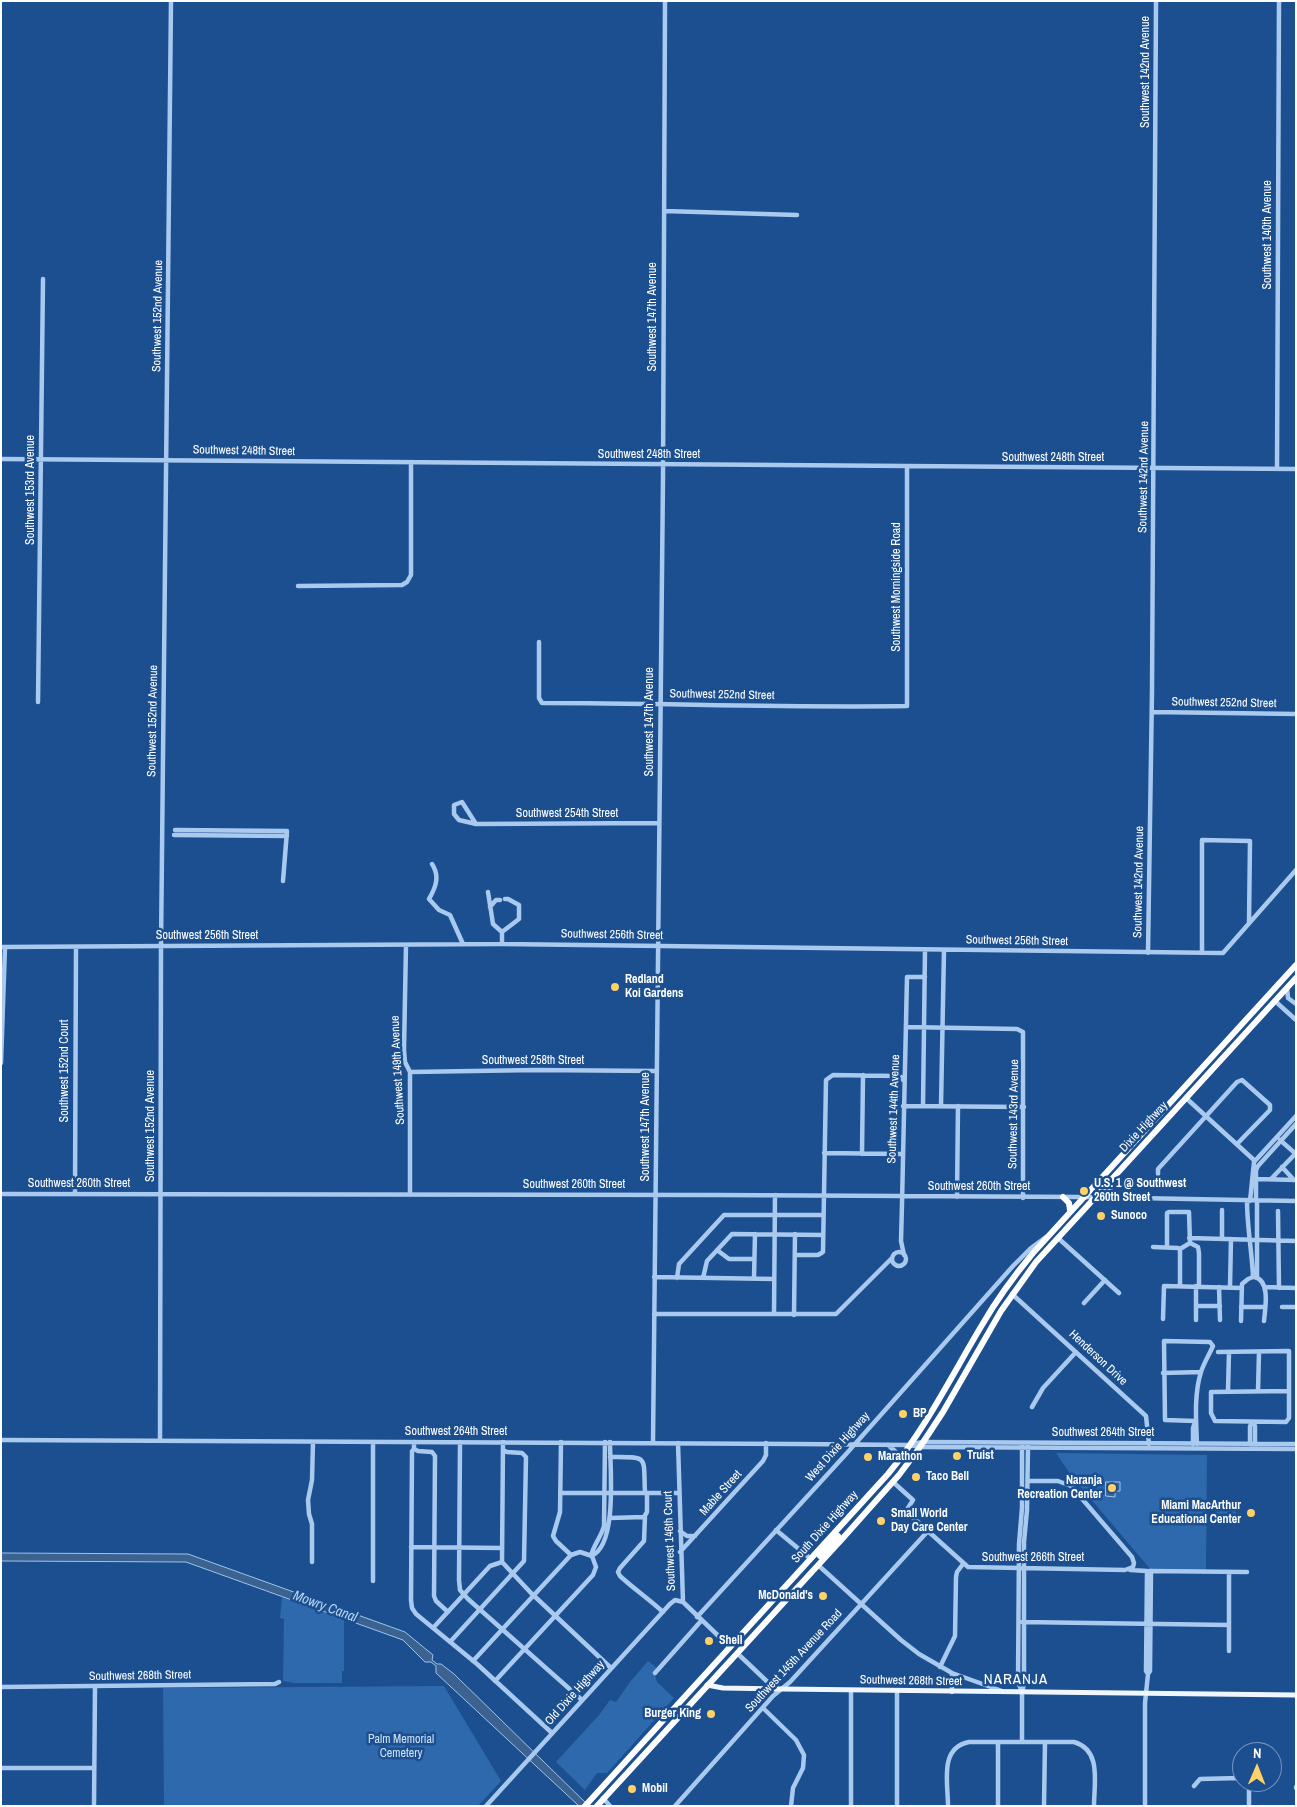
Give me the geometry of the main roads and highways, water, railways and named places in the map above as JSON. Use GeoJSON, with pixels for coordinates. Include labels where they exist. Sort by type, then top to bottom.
{"type":"FeatureCollection","features":[{"type":"Feature","properties":{"kind":"highway","name":"Dixie Highway"},"geometry":{"type":"LineString","coordinates":[[1047,1236],[1296,965]]}},
{"type":"Feature","properties":{"kind":"highway","name":"Dixie Highway"},"geometry":{"type":"LineString","coordinates":[[1012,1294],[1036,1262],[1296,978]]}},
{"type":"Feature","properties":{"kind":"highway"},"geometry":{"type":"LineString","coordinates":[[1109,1182],[1110,1191],[1117,1199]]}},
{"type":"Feature","properties":{"kind":"highway"},"geometry":{"type":"LineString","coordinates":[[1063,1197],[1069,1203],[1070,1210]]}},
{"type":"Feature","properties":{"kind":"highway","name":"South Dixie Highway"},"geometry":{"type":"LineString","coordinates":[[587,1804],[847,1520],[899,1460],[942,1397],[982,1324],[1005,1289],[1047,1236]]}},
{"type":"Feature","properties":{"kind":"highway"},"geometry":{"type":"LineString","coordinates":[[1005,1289],[1012,1294]]}},
{"type":"Feature","properties":{"kind":"highway","name":"South Dixie Highway"},"geometry":{"type":"LineString","coordinates":[[597,1806],[892,1482],[922,1444],[1012,1294]]}},
{"type":"Feature","properties":{"kind":"highway"},"geometry":{"type":"LineString","coordinates":[[818,1565],[821,1555],[841,1533],[847,1520]]}},
{"type":"Feature","properties":{"kind":"highway"},"geometry":{"type":"LineString","coordinates":[[786,1600],[790,1588],[810,1566],[811,1559]]}},
{"type":"Feature","properties":{"kind":"highway"},"geometry":{"type":"LineString","coordinates":[[667,1730],[668,1722],[690,1698],[691,1690],[707,1685],[709,1676],[728,1656],[730,1647]]}},
{"type":"Feature","properties":{"kind":"highway"},"geometry":{"type":"LineString","coordinates":[[614,1788],[633,1759],[633,1753]]}},
{"type":"Feature","properties":{"kind":"main road","name":"Southwest 268th Street"},"geometry":{"type":"LineString","coordinates":[[707,1685],[723,1688],[775,1689],[1296,1695]]}},
{"type":"Feature","properties":{"kind":"water"},"geometry":{"type":"Polygon","coordinates":[[[1106,1482],[1120,1482],[1120,1491],[1115,1491],[1115,1497],[1106,1496],[1106,1482]]]}},
{"type":"Feature","properties":{"kind":"water","name":"Mowry Canal"},"geometry":{"type":"Polygon","coordinates":[[[1,1553],[188,1554],[405,1632],[433,1655],[432,1660],[454,1674],[589,1806],[579,1806],[436,1673],[436,1666],[431,1662],[425,1662],[403,1640],[186,1562],[1,1561],[1,1553]]]}},
{"type":"Feature","properties":{"kind":"place","name":"Redland Koi Gardens"},"geometry":{"type":"Point","coordinates":[615,987]}},
{"type":"Feature","properties":{"kind":"place","name":"U.S. 1 @ Southwest 260th Street"},"geometry":{"type":"Point","coordinates":[1084,1191]}},
{"type":"Feature","properties":{"kind":"place","name":"Sunoco"},"geometry":{"type":"Point","coordinates":[1101,1216]}},
{"type":"Feature","properties":{"kind":"place","name":"BP"},"geometry":{"type":"Point","coordinates":[903,1414]}},
{"type":"Feature","properties":{"kind":"place","name":"Truist"},"geometry":{"type":"Point","coordinates":[957,1456]}},
{"type":"Feature","properties":{"kind":"place","name":"Marathon"},"geometry":{"type":"Point","coordinates":[868,1457]}},
{"type":"Feature","properties":{"kind":"place","name":"Taco Bell"},"geometry":{"type":"Point","coordinates":[916,1477]}},
{"type":"Feature","properties":{"kind":"place","name":"Naranja Recreation Center"},"geometry":{"type":"Point","coordinates":[1112,1488]}},
{"type":"Feature","properties":{"kind":"place","name":"Miami MacArthur Educational Center"},"geometry":{"type":"Point","coordinates":[1251,1513]}},
{"type":"Feature","properties":{"kind":"place","name":"Small World Day Care Center"},"geometry":{"type":"Point","coordinates":[881,1521]}},
{"type":"Feature","properties":{"kind":"place","name":"McDonald's"},"geometry":{"type":"Point","coordinates":[823,1596]}},
{"type":"Feature","properties":{"kind":"place","name":"Shell"},"geometry":{"type":"Point","coordinates":[709,1641]}},
{"type":"Feature","properties":{"kind":"place","name":"Burger King"},"geometry":{"type":"Point","coordinates":[711,1714]}},
{"type":"Feature","properties":{"kind":"place","name":"Mobil"},"geometry":{"type":"Point","coordinates":[632,1789]}},
{"type":"Feature","properties":{"kind":"district","name":"NARANJA"},"geometry":{"type":"Point","coordinates":[1016,1680]}},
{"type":"Feature","properties":{"kind":"park label","name":"Palm Memorial Cemetery"},"geometry":{"type":"Point","coordinates":[401,1747]}}]}
